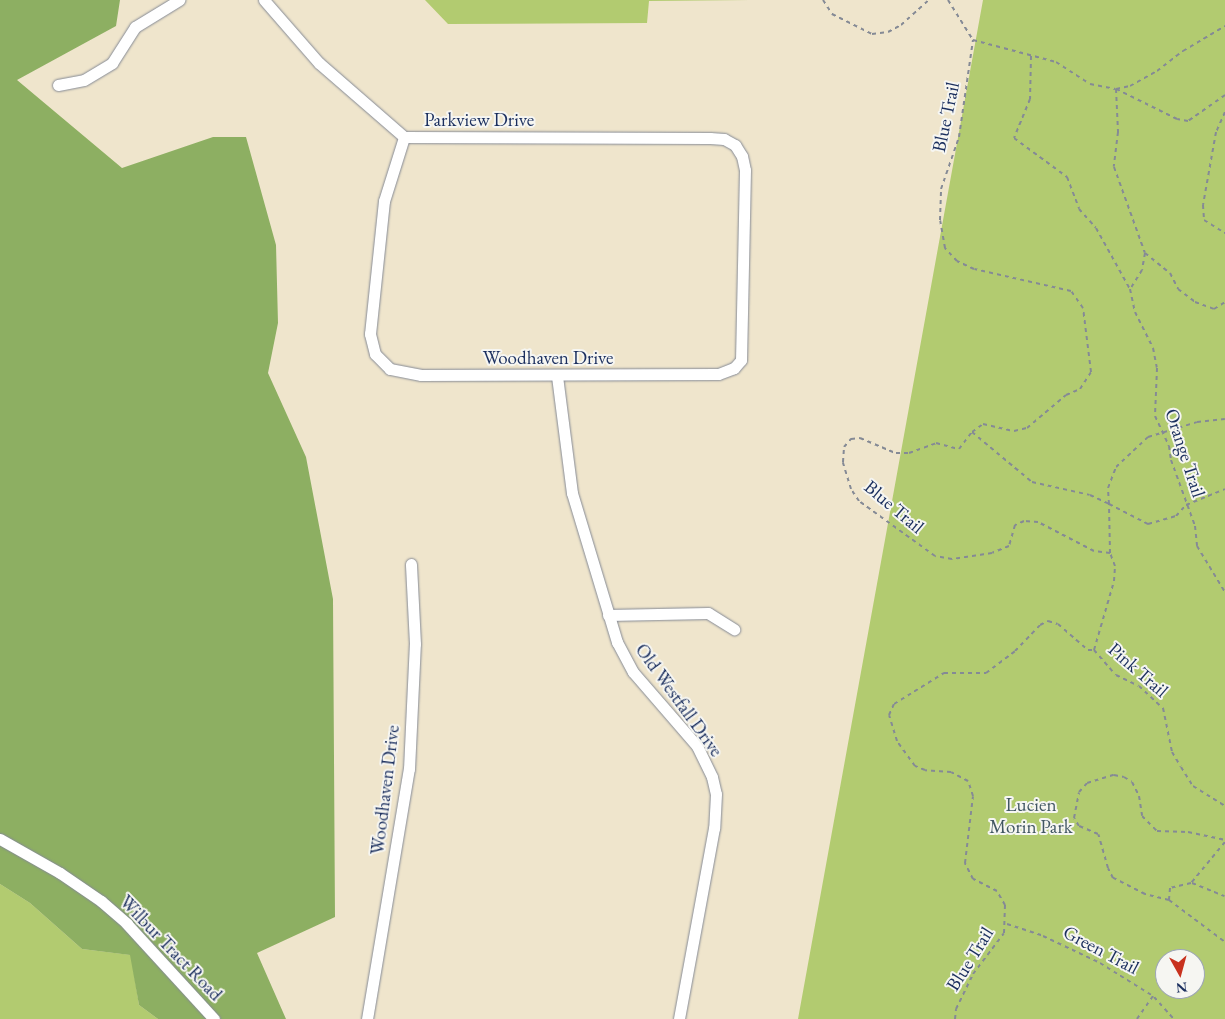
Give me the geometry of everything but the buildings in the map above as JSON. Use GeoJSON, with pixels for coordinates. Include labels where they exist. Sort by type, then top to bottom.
{"type":"FeatureCollection","features":[{"type":"Feature","properties":{"kind":"street"},"geometry":{"type":"LineString","coordinates":[[58,85],[84,80],[112,63],[135,27],[180,0]]}},
{"type":"Feature","properties":{"kind":"street","name":"Parkview Drive"},"geometry":{"type":"LineString","coordinates":[[264,0],[319,64],[404,137],[710,138],[724,139],[735,145],[742,156]]}},
{"type":"Feature","properties":{"kind":"street","name":"Woodhaven Drive"},"geometry":{"type":"LineString","coordinates":[[404,137],[384,201],[374,277],[370,334],[375,354],[390,370],[406,374],[557,376],[718,374],[734,368],[743,350],[742,156]]}},
{"type":"Feature","properties":{"kind":"street","name":"Old Westfall Drive"},"geometry":{"type":"LineString","coordinates":[[557,376],[572,493],[608,615],[624,658],[633,672],[706,761],[716,794],[714,828],[678,1019]]}},
{"type":"Feature","properties":{"kind":"street","name":"Woodhaven Drive"},"geometry":{"type":"LineString","coordinates":[[367,1019],[409,769],[415,644],[411,564]]}},
{"type":"Feature","properties":{"kind":"street"},"geometry":{"type":"LineString","coordinates":[[608,615],[708,613],[734,629]]}},
{"type":"Feature","properties":{"kind":"street","name":"Wilbur Tract Road"},"geometry":{"type":"LineString","coordinates":[[0,839],[60,873],[107,906],[128,924],[214,1019]]}},
{"type":"Feature","properties":{"kind":"path"},"geometry":{"type":"LineString","coordinates":[[823,0],[832,14],[872,34],[888,32],[901,25],[929,0]]}},
{"type":"Feature","properties":{"kind":"path"},"geometry":{"type":"LineString","coordinates":[[948,0],[973,40],[1056,62],[1099,87],[1116,89],[1130,86],[1157,71],[1183,50],[1225,26]]}},
{"type":"Feature","properties":{"kind":"path","name":"Blue Trail"},"geometry":{"type":"LineString","coordinates":[[973,40],[959,137],[941,189],[940,220],[946,248],[957,261],[974,269],[1071,291],[1083,308],[1091,372],[1080,389],[1066,395],[1027,428],[1014,431],[984,424],[972,432],[959,449],[936,443],[910,453],[883,450],[860,438],[851,439],[844,447],[843,462],[851,489],[872,512],[935,556],[952,559],[992,554],[1009,546],[1015,525],[1024,521],[1038,522],[1094,551],[1110,553]]}},
{"type":"Feature","properties":{"kind":"path","name":"Orange Trail"},"geometry":{"type":"LineString","coordinates":[[1031,56],[1030,99],[1014,138],[1068,177],[1079,209],[1096,228],[1130,289],[1135,312],[1153,348],[1156,368],[1155,416],[1169,446],[1194,526],[1197,546],[1225,592]]}},
{"type":"Feature","properties":{"kind":"path"},"geometry":{"type":"LineString","coordinates":[[1116,89],[1177,119],[1188,121],[1225,95]]}},
{"type":"Feature","properties":{"kind":"path"},"geometry":{"type":"LineString","coordinates":[[1116,89],[1118,132],[1114,167],[1145,252],[1142,270],[1130,289]]}},
{"type":"Feature","properties":{"kind":"path"},"geometry":{"type":"LineString","coordinates":[[1225,112],[1216,132],[1203,205],[1204,220],[1225,233]]}},
{"type":"Feature","properties":{"kind":"path"},"geometry":{"type":"LineString","coordinates":[[1145,252],[1170,273],[1178,289],[1195,302],[1214,309],[1225,302]]}},
{"type":"Feature","properties":{"kind":"path"},"geometry":{"type":"LineString","coordinates":[[1094,650],[1115,574],[1110,553],[1108,488],[1116,466],[1148,437],[1162,431],[1197,422],[1225,420]]}},
{"type":"Feature","properties":{"kind":"path"},"geometry":{"type":"LineString","coordinates":[[972,432],[1032,482],[1090,495],[1148,524],[1176,516],[1186,505],[1225,489]]}},
{"type":"Feature","properties":{"kind":"path","name":"Blue Trail"},"geometry":{"type":"LineString","coordinates":[[955,1019],[956,1009],[974,974],[999,942],[1006,924],[1002,896],[973,879],[965,863],[973,796],[968,781],[951,772],[925,770],[915,766],[896,741],[889,714],[894,704],[944,673],[986,673],[1015,652],[1040,624],[1048,621],[1058,624],[1088,650],[1094,650]]}},
{"type":"Feature","properties":{"kind":"path","name":"Pink Trail"},"geometry":{"type":"LineString","coordinates":[[1094,650],[1116,674],[1139,686],[1163,708],[1172,752],[1193,786],[1225,806]]}},
{"type":"Feature","properties":{"kind":"path"},"geometry":{"type":"LineString","coordinates":[[1191,883],[1225,841],[1188,832],[1157,832],[1142,816],[1139,796],[1132,782],[1124,776],[1114,775],[1087,783],[1079,792],[1074,818],[1079,826],[1098,834],[1108,868],[1113,878],[1130,888],[1169,900],[1225,942]]}},
{"type":"Feature","properties":{"kind":"path"},"geometry":{"type":"LineString","coordinates":[[1169,900],[1170,888],[1191,883],[1225,896]]}},
{"type":"Feature","properties":{"kind":"path","name":"Green Trail"},"geometry":{"type":"LineString","coordinates":[[1006,924],[1044,936],[1100,962],[1154,996],[1137,1019]]}},
{"type":"Feature","properties":{"kind":"path"},"geometry":{"type":"LineString","coordinates":[[1154,996],[1174,1019]]}},
{"type":"Feature","properties":{"kind":"green space"},"geometry":{"type":"Polygon","coordinates":[[[0,0],[120,0],[116,26],[17,80],[122,168],[213,137],[246,137],[276,245],[278,323],[268,373],[306,457],[333,599],[335,917],[257,953],[286,1019],[158,1019],[139,1005],[130,955],[82,949],[30,903],[0,884],[0,0]]]}},
{"type":"Feature","properties":{"kind":"green space"},"geometry":{"type":"Polygon","coordinates":[[[425,0],[750,0],[649,1],[647,23],[448,24],[425,0]]]}},
{"type":"Feature","properties":{"kind":"green space","name":"Lucien Morin Park"},"geometry":{"type":"Polygon","coordinates":[[[983,0],[1225,0],[1225,1019],[798,1019],[983,0]]]}},
{"type":"Feature","properties":{"kind":"green space"},"geometry":{"type":"Polygon","coordinates":[[[0,884],[30,903],[82,949],[131,955],[139,1005],[158,1019],[0,1019],[0,884]]]}}]}
